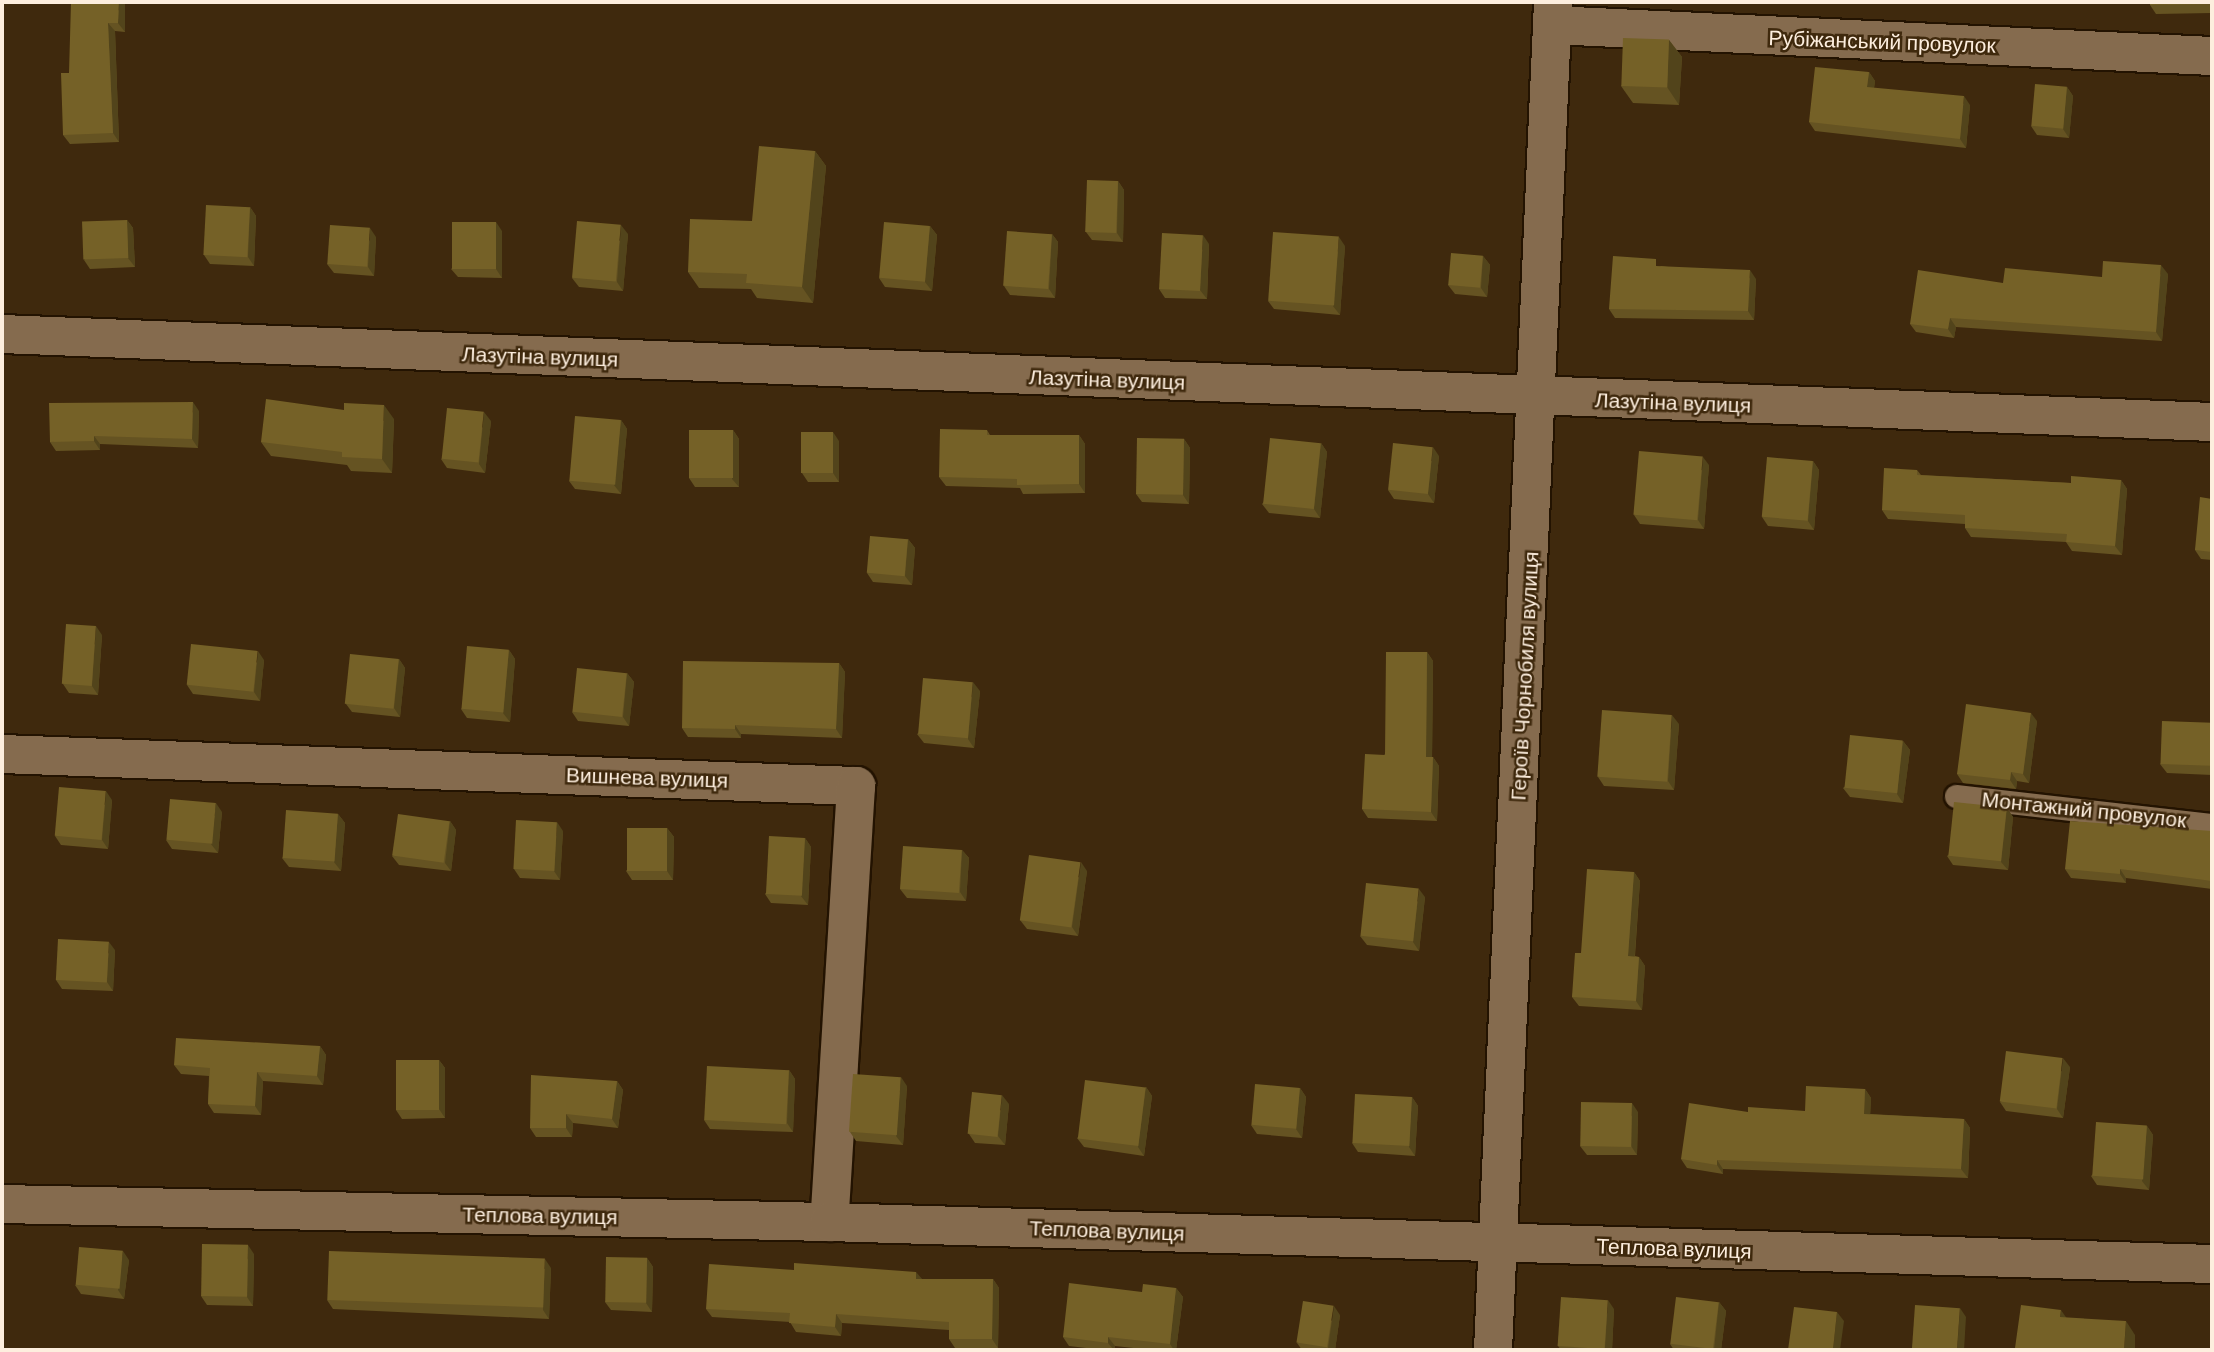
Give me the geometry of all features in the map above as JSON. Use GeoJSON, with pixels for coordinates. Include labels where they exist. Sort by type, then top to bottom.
{"type":"FeatureCollection","features":[{"type":"Feature","properties":{"kind":"street","name":"Рубіжанський провулок"},"geometry":{"type":"LineString","coordinates":[[1552,13],[2212,56]]}},
{"type":"Feature","properties":{"kind":"street","name":"Героїв Чорнобиля вулиця"},"geometry":{"type":"LineString","coordinates":[[1493,1350],[1538,398],[1552,13]]}},
{"type":"Feature","properties":{"kind":"street","name":"Лазутіна вулиця"},"geometry":{"type":"LineString","coordinates":[[2,334],[1538,398],[2212,422]]}},
{"type":"Feature","properties":{"kind":"street","name":"Вишнева вулиця"},"geometry":{"type":"LineString","coordinates":[[2,754],[856,786],[829,1222]]}},
{"type":"Feature","properties":{"kind":"street","name":"Теплова вулиця"},"geometry":{"type":"LineString","coordinates":[[2,1204],[829,1222],[2212,1264]]}},
{"type":"Feature","properties":{"kind":"lane","name":"Монтажний провулок"},"geometry":{"type":"LineString","coordinates":[[1956,796],[2212,825]]}},
{"type":"Feature","properties":{"kind":"building"},"geometry":{"type":"Polygon","coordinates":[[[71,2],[119,2],[118,23],[108,23],[113,133],[63,135],[61,73],[69,73],[71,2]]]}},
{"type":"Feature","properties":{"kind":"building"},"geometry":{"type":"Polygon","coordinates":[[[2150,2],[2212,2],[2212,4],[2150,5],[2150,2]]]}},
{"type":"Feature","properties":{"kind":"building"},"geometry":{"type":"Polygon","coordinates":[[[1623,38],[1669,40],[1667,88],[1621,86],[1623,38]]]}},
{"type":"Feature","properties":{"kind":"building"},"geometry":{"type":"Polygon","coordinates":[[[1815,67],[1869,72],[1867,87],[1964,96],[1960,139],[1809,122],[1815,67]]]}},
{"type":"Feature","properties":{"kind":"building"},"geometry":{"type":"Polygon","coordinates":[[[2035,84],[2067,87],[2063,129],[2031,126],[2035,84]]]}},
{"type":"Feature","properties":{"kind":"building"},"geometry":{"type":"Polygon","coordinates":[[[759,146],[815,151],[802,287],[746,283],[747,274],[688,272],[690,219],[752,221],[759,146]]]}},
{"type":"Feature","properties":{"kind":"building"},"geometry":{"type":"Polygon","coordinates":[[[1087,180],[1118,181],[1116,233],[1085,232],[1087,180]]]}},
{"type":"Feature","properties":{"kind":"building"},"geometry":{"type":"Polygon","coordinates":[[[206,205],[250,207],[247,257],[203,255],[206,205]]]}},
{"type":"Feature","properties":{"kind":"building"},"geometry":{"type":"Polygon","coordinates":[[[127,220],[128,258],[83,260],[82,222],[127,220]]]}},
{"type":"Feature","properties":{"kind":"building"},"geometry":{"type":"Polygon","coordinates":[[[577,221],[621,225],[616,282],[572,278],[577,221]]]}},
{"type":"Feature","properties":{"kind":"building"},"geometry":{"type":"Polygon","coordinates":[[[452,222],[496,222],[496,269],[452,269],[452,222]]]}},
{"type":"Feature","properties":{"kind":"building"},"geometry":{"type":"Polygon","coordinates":[[[884,222],[930,226],[925,282],[879,278],[884,222]]]}},
{"type":"Feature","properties":{"kind":"building"},"geometry":{"type":"Polygon","coordinates":[[[330,225],[370,228],[367,267],[327,264],[330,225]]]}},
{"type":"Feature","properties":{"kind":"building"},"geometry":{"type":"Polygon","coordinates":[[[1007,231],[1052,234],[1048,289],[1003,286],[1007,231]]]}},
{"type":"Feature","properties":{"kind":"building"},"geometry":{"type":"Polygon","coordinates":[[[1273,232],[1339,237],[1334,305],[1268,301],[1273,232]]]}},
{"type":"Feature","properties":{"kind":"building"},"geometry":{"type":"Polygon","coordinates":[[[1162,233],[1203,235],[1200,291],[1159,289],[1162,233]]]}},
{"type":"Feature","properties":{"kind":"building"},"geometry":{"type":"Polygon","coordinates":[[[1451,253],[1483,256],[1480,288],[1448,285],[1451,253]]]}},
{"type":"Feature","properties":{"kind":"building"},"geometry":{"type":"Polygon","coordinates":[[[1613,256],[1656,259],[1656,266],[1750,270],[1748,311],[1609,309],[1613,256]]]}},
{"type":"Feature","properties":{"kind":"building"},"geometry":{"type":"Polygon","coordinates":[[[2103,261],[2161,265],[2156,332],[1950,318],[1948,329],[1910,324],[1918,270],[2003,283],[2005,268],[2102,277],[2103,261]]]}},
{"type":"Feature","properties":{"kind":"building"},"geometry":{"type":"Polygon","coordinates":[[[266,399],[344,410],[344,403],[384,405],[382,459],[342,457],[342,452],[261,442],[266,399]]]}},
{"type":"Feature","properties":{"kind":"building"},"geometry":{"type":"Polygon","coordinates":[[[193,402],[192,439],[94,436],[94,441],[50,442],[49,403],[193,402]]]}},
{"type":"Feature","properties":{"kind":"building"},"geometry":{"type":"Polygon","coordinates":[[[447,408],[484,412],[478,463],[442,459],[447,408]]]}},
{"type":"Feature","properties":{"kind":"building"},"geometry":{"type":"Polygon","coordinates":[[[575,416],[621,420],[615,485],[569,481],[575,416]]]}},
{"type":"Feature","properties":{"kind":"building"},"geometry":{"type":"Polygon","coordinates":[[[940,429],[987,430],[987,435],[1079,435],[1079,484],[1017,485],[1017,479],[939,477],[940,429]]]}},
{"type":"Feature","properties":{"kind":"building"},"geometry":{"type":"Polygon","coordinates":[[[689,430],[733,430],[733,478],[689,478],[689,430]]]}},
{"type":"Feature","properties":{"kind":"building"},"geometry":{"type":"Polygon","coordinates":[[[801,432],[833,432],[833,473],[801,473],[801,432]]]}},
{"type":"Feature","properties":{"kind":"building"},"geometry":{"type":"Polygon","coordinates":[[[1137,438],[1184,439],[1183,495],[1136,494],[1137,438]]]}},
{"type":"Feature","properties":{"kind":"building"},"geometry":{"type":"Polygon","coordinates":[[[1270,438],[1321,443],[1314,509],[1263,504],[1270,438]]]}},
{"type":"Feature","properties":{"kind":"building"},"geometry":{"type":"Polygon","coordinates":[[[1393,443],[1433,447],[1428,494],[1388,490],[1393,443]]]}},
{"type":"Feature","properties":{"kind":"building"},"geometry":{"type":"Polygon","coordinates":[[[1639,451],[1703,457],[1697,520],[1633,515],[1639,451]]]}},
{"type":"Feature","properties":{"kind":"building"},"geometry":{"type":"Polygon","coordinates":[[[1767,457],[1813,461],[1808,521],[1762,517],[1767,457]]]}},
{"type":"Feature","properties":{"kind":"building"},"geometry":{"type":"Polygon","coordinates":[[[1884,468],[1917,470],[1917,475],[2071,483],[2071,476],[2121,480],[2115,546],[2066,542],[2067,534],[1965,528],[1965,515],[1882,510],[1884,468]]]}},
{"type":"Feature","properties":{"kind":"building"},"geometry":{"type":"Polygon","coordinates":[[[2200,497],[2212,499],[2212,552],[2195,550],[2200,497]]]}},
{"type":"Feature","properties":{"kind":"building"},"geometry":{"type":"Polygon","coordinates":[[[870,536],[908,539],[905,576],[867,573],[870,536]]]}},
{"type":"Feature","properties":{"kind":"building"},"geometry":{"type":"Polygon","coordinates":[[[66,624],[96,626],[92,686],[62,684],[66,624]]]}},
{"type":"Feature","properties":{"kind":"building"},"geometry":{"type":"Polygon","coordinates":[[[191,644],[258,651],[253,692],[187,685],[191,644]]]}},
{"type":"Feature","properties":{"kind":"building"},"geometry":{"type":"Polygon","coordinates":[[[467,646],[509,650],[503,712],[462,709],[467,646]]]}},
{"type":"Feature","properties":{"kind":"building"},"geometry":{"type":"Polygon","coordinates":[[[1386,652],[1427,652],[1426,757],[1433,757],[1431,812],[1362,809],[1365,754],[1385,755],[1386,652]]]}},
{"type":"Feature","properties":{"kind":"building"},"geometry":{"type":"Polygon","coordinates":[[[350,654],[399,659],[394,709],[345,704],[350,654]]]}},
{"type":"Feature","properties":{"kind":"building"},"geometry":{"type":"Polygon","coordinates":[[[683,661],[839,663],[836,729],[735,725],[735,729],[682,728],[683,661]]]}},
{"type":"Feature","properties":{"kind":"building"},"geometry":{"type":"Polygon","coordinates":[[[577,668],[627,673],[622,717],[572,712],[577,668]]]}},
{"type":"Feature","properties":{"kind":"building"},"geometry":{"type":"Polygon","coordinates":[[[923,678],[973,682],[968,738],[918,734],[923,678]]]}},
{"type":"Feature","properties":{"kind":"building"},"geometry":{"type":"Polygon","coordinates":[[[1966,704],[2031,713],[2023,774],[2011,772],[2010,780],[1957,774],[1966,704]]]}},
{"type":"Feature","properties":{"kind":"building"},"geometry":{"type":"Polygon","coordinates":[[[1602,710],[1672,715],[1667,782],[1597,777],[1602,710]]]}},
{"type":"Feature","properties":{"kind":"building"},"geometry":{"type":"Polygon","coordinates":[[[2162,721],[2212,723],[2210,766],[2160,764],[2162,721]]]}},
{"type":"Feature","properties":{"kind":"building"},"geometry":{"type":"Polygon","coordinates":[[[1850,735],[1903,741],[1897,793],[1844,788],[1850,735]]]}},
{"type":"Feature","properties":{"kind":"building"},"geometry":{"type":"Polygon","coordinates":[[[59,787],[106,791],[102,840],[55,836],[59,787]]]}},
{"type":"Feature","properties":{"kind":"building"},"geometry":{"type":"Polygon","coordinates":[[[170,799],[216,803],[212,844],[166,840],[170,799]]]}},
{"type":"Feature","properties":{"kind":"building"},"geometry":{"type":"Polygon","coordinates":[[[1954,802],[2007,808],[2001,861],[1948,856],[1954,802]]]}},
{"type":"Feature","properties":{"kind":"building"},"geometry":{"type":"Polygon","coordinates":[[[286,810],[338,814],[335,862],[283,858],[286,810]]]}},
{"type":"Feature","properties":{"kind":"building"},"geometry":{"type":"Polygon","coordinates":[[[398,814],[449,821],[444,863],[392,856],[398,814]]]}},
{"type":"Feature","properties":{"kind":"building"},"geometry":{"type":"Polygon","coordinates":[[[516,820],[557,822],[554,871],[513,869],[516,820]]]}},
{"type":"Feature","properties":{"kind":"building"},"geometry":{"type":"Polygon","coordinates":[[[2070,821],[2212,831],[2212,881],[2120,869],[2120,874],[2065,869],[2070,821]]]}},
{"type":"Feature","properties":{"kind":"building"},"geometry":{"type":"Polygon","coordinates":[[[627,828],[667,828],[667,871],[627,871],[627,828]]]}},
{"type":"Feature","properties":{"kind":"building"},"geometry":{"type":"Polygon","coordinates":[[[769,836],[805,838],[802,896],[766,894],[769,836]]]}},
{"type":"Feature","properties":{"kind":"building"},"geometry":{"type":"Polygon","coordinates":[[[903,846],[962,850],[959,893],[900,889],[903,846]]]}},
{"type":"Feature","properties":{"kind":"building"},"geometry":{"type":"Polygon","coordinates":[[[1029,855],[1080,862],[1071,928],[1020,920],[1029,855]]]}},
{"type":"Feature","properties":{"kind":"building"},"geometry":{"type":"Polygon","coordinates":[[[1587,869],[1634,872],[1628,956],[1639,957],[1636,1001],[1572,997],[1575,953],[1581,953],[1587,869]]]}},
{"type":"Feature","properties":{"kind":"building"},"geometry":{"type":"Polygon","coordinates":[[[1366,883],[1419,889],[1413,941],[1360,936],[1366,883]]]}},
{"type":"Feature","properties":{"kind":"building"},"geometry":{"type":"Polygon","coordinates":[[[58,939],[109,942],[107,983],[56,980],[58,939]]]}},
{"type":"Feature","properties":{"kind":"building"},"geometry":{"type":"Polygon","coordinates":[[[176,1038],[320,1046],[317,1076],[257,1072],[255,1106],[208,1104],[210,1068],[174,1065],[176,1038]]]}},
{"type":"Feature","properties":{"kind":"building"},"geometry":{"type":"Polygon","coordinates":[[[2006,1051],[2063,1058],[2056,1109],[2000,1102],[2006,1051]]]}},
{"type":"Feature","properties":{"kind":"building"},"geometry":{"type":"Polygon","coordinates":[[[396,1060],[439,1060],[439,1110],[396,1110],[396,1060]]]}},
{"type":"Feature","properties":{"kind":"building"},"geometry":{"type":"Polygon","coordinates":[[[707,1066],[789,1070],[786,1124],[704,1120],[707,1066]]]}},
{"type":"Feature","properties":{"kind":"building"},"geometry":{"type":"Polygon","coordinates":[[[853,1074],[901,1077],[897,1135],[849,1132],[853,1074]]]}},
{"type":"Feature","properties":{"kind":"building"},"geometry":{"type":"Polygon","coordinates":[[[531,1075],[617,1081],[612,1119],[566,1114],[566,1128],[530,1128],[531,1075]]]}},
{"type":"Feature","properties":{"kind":"building"},"geometry":{"type":"Polygon","coordinates":[[[1085,1080],[1146,1087],[1138,1146],[1078,1139],[1085,1080]]]}},
{"type":"Feature","properties":{"kind":"building"},"geometry":{"type":"Polygon","coordinates":[[[1255,1084],[1300,1088],[1296,1129],[1251,1125],[1255,1084]]]}},
{"type":"Feature","properties":{"kind":"building"},"geometry":{"type":"Polygon","coordinates":[[[1806,1086],[1865,1089],[1864,1114],[1964,1119],[1961,1169],[1717,1160],[1717,1165],[1681,1159],[1689,1103],[1748,1112],[1748,1107],[1805,1111],[1806,1086]]]}},
{"type":"Feature","properties":{"kind":"building"},"geometry":{"type":"Polygon","coordinates":[[[972,1092],[1002,1095],[997,1137],[968,1134],[972,1092]]]}},
{"type":"Feature","properties":{"kind":"building"},"geometry":{"type":"Polygon","coordinates":[[[1355,1094],[1412,1097],[1409,1146],[1352,1143],[1355,1094]]]}},
{"type":"Feature","properties":{"kind":"building"},"geometry":{"type":"Polygon","coordinates":[[[1581,1102],[1632,1103],[1631,1147],[1580,1146],[1581,1102]]]}},
{"type":"Feature","properties":{"kind":"building"},"geometry":{"type":"Polygon","coordinates":[[[2096,1122],[2147,1126],[2143,1179],[2092,1176],[2096,1122]]]}},
{"type":"Feature","properties":{"kind":"building"},"geometry":{"type":"Polygon","coordinates":[[[202,1244],[248,1245],[247,1297],[201,1296],[202,1244]]]}},
{"type":"Feature","properties":{"kind":"building"},"geometry":{"type":"Polygon","coordinates":[[[79,1247],[123,1251],[120,1289],[76,1285],[79,1247]]]}},
{"type":"Feature","properties":{"kind":"building"},"geometry":{"type":"Polygon","coordinates":[[[329,1251],[545,1259],[543,1308],[327,1300],[329,1251]]]}},
{"type":"Feature","properties":{"kind":"building"},"geometry":{"type":"Polygon","coordinates":[[[606,1257],[647,1258],[646,1303],[605,1302],[606,1257]]]}},
{"type":"Feature","properties":{"kind":"building"},"geometry":{"type":"Polygon","coordinates":[[[794,1263],[916,1272],[916,1279],[993,1279],[992,1339],[949,1339],[949,1322],[836,1314],[835,1327],[789,1323],[790,1313],[706,1309],[709,1264],[794,1270],[794,1263]]]}},
{"type":"Feature","properties":{"kind":"building"},"geometry":{"type":"Polygon","coordinates":[[[1069,1283],[1142,1292],[1143,1284],[1176,1288],[1170,1344],[1108,1337],[1108,1343],[1063,1337],[1069,1283]]]}},
{"type":"Feature","properties":{"kind":"building"},"geometry":{"type":"Polygon","coordinates":[[[1561,1297],[1608,1300],[1604,1349],[1558,1346],[1561,1297]]]}},
{"type":"Feature","properties":{"kind":"building"},"geometry":{"type":"Polygon","coordinates":[[[1676,1297],[1719,1302],[1713,1349],[1670,1344],[1676,1297]]]}},
{"type":"Feature","properties":{"kind":"building"},"geometry":{"type":"Polygon","coordinates":[[[1303,1301],[1334,1306],[1327,1347],[1296,1342],[1303,1301]]]}},
{"type":"Feature","properties":{"kind":"building"},"geometry":{"type":"Polygon","coordinates":[[[1915,1305],[1960,1308],[1957,1350],[1912,1350],[1915,1305]]]}},
{"type":"Feature","properties":{"kind":"building"},"geometry":{"type":"Polygon","coordinates":[[[2021,1305],[2061,1310],[2060,1317],[2126,1321],[2124,1350],[2015,1348],[2021,1305]]]}},
{"type":"Feature","properties":{"kind":"building"},"geometry":{"type":"Polygon","coordinates":[[[1794,1307],[1837,1312],[1833,1350],[1788,1350],[1794,1307]]]}}]}
